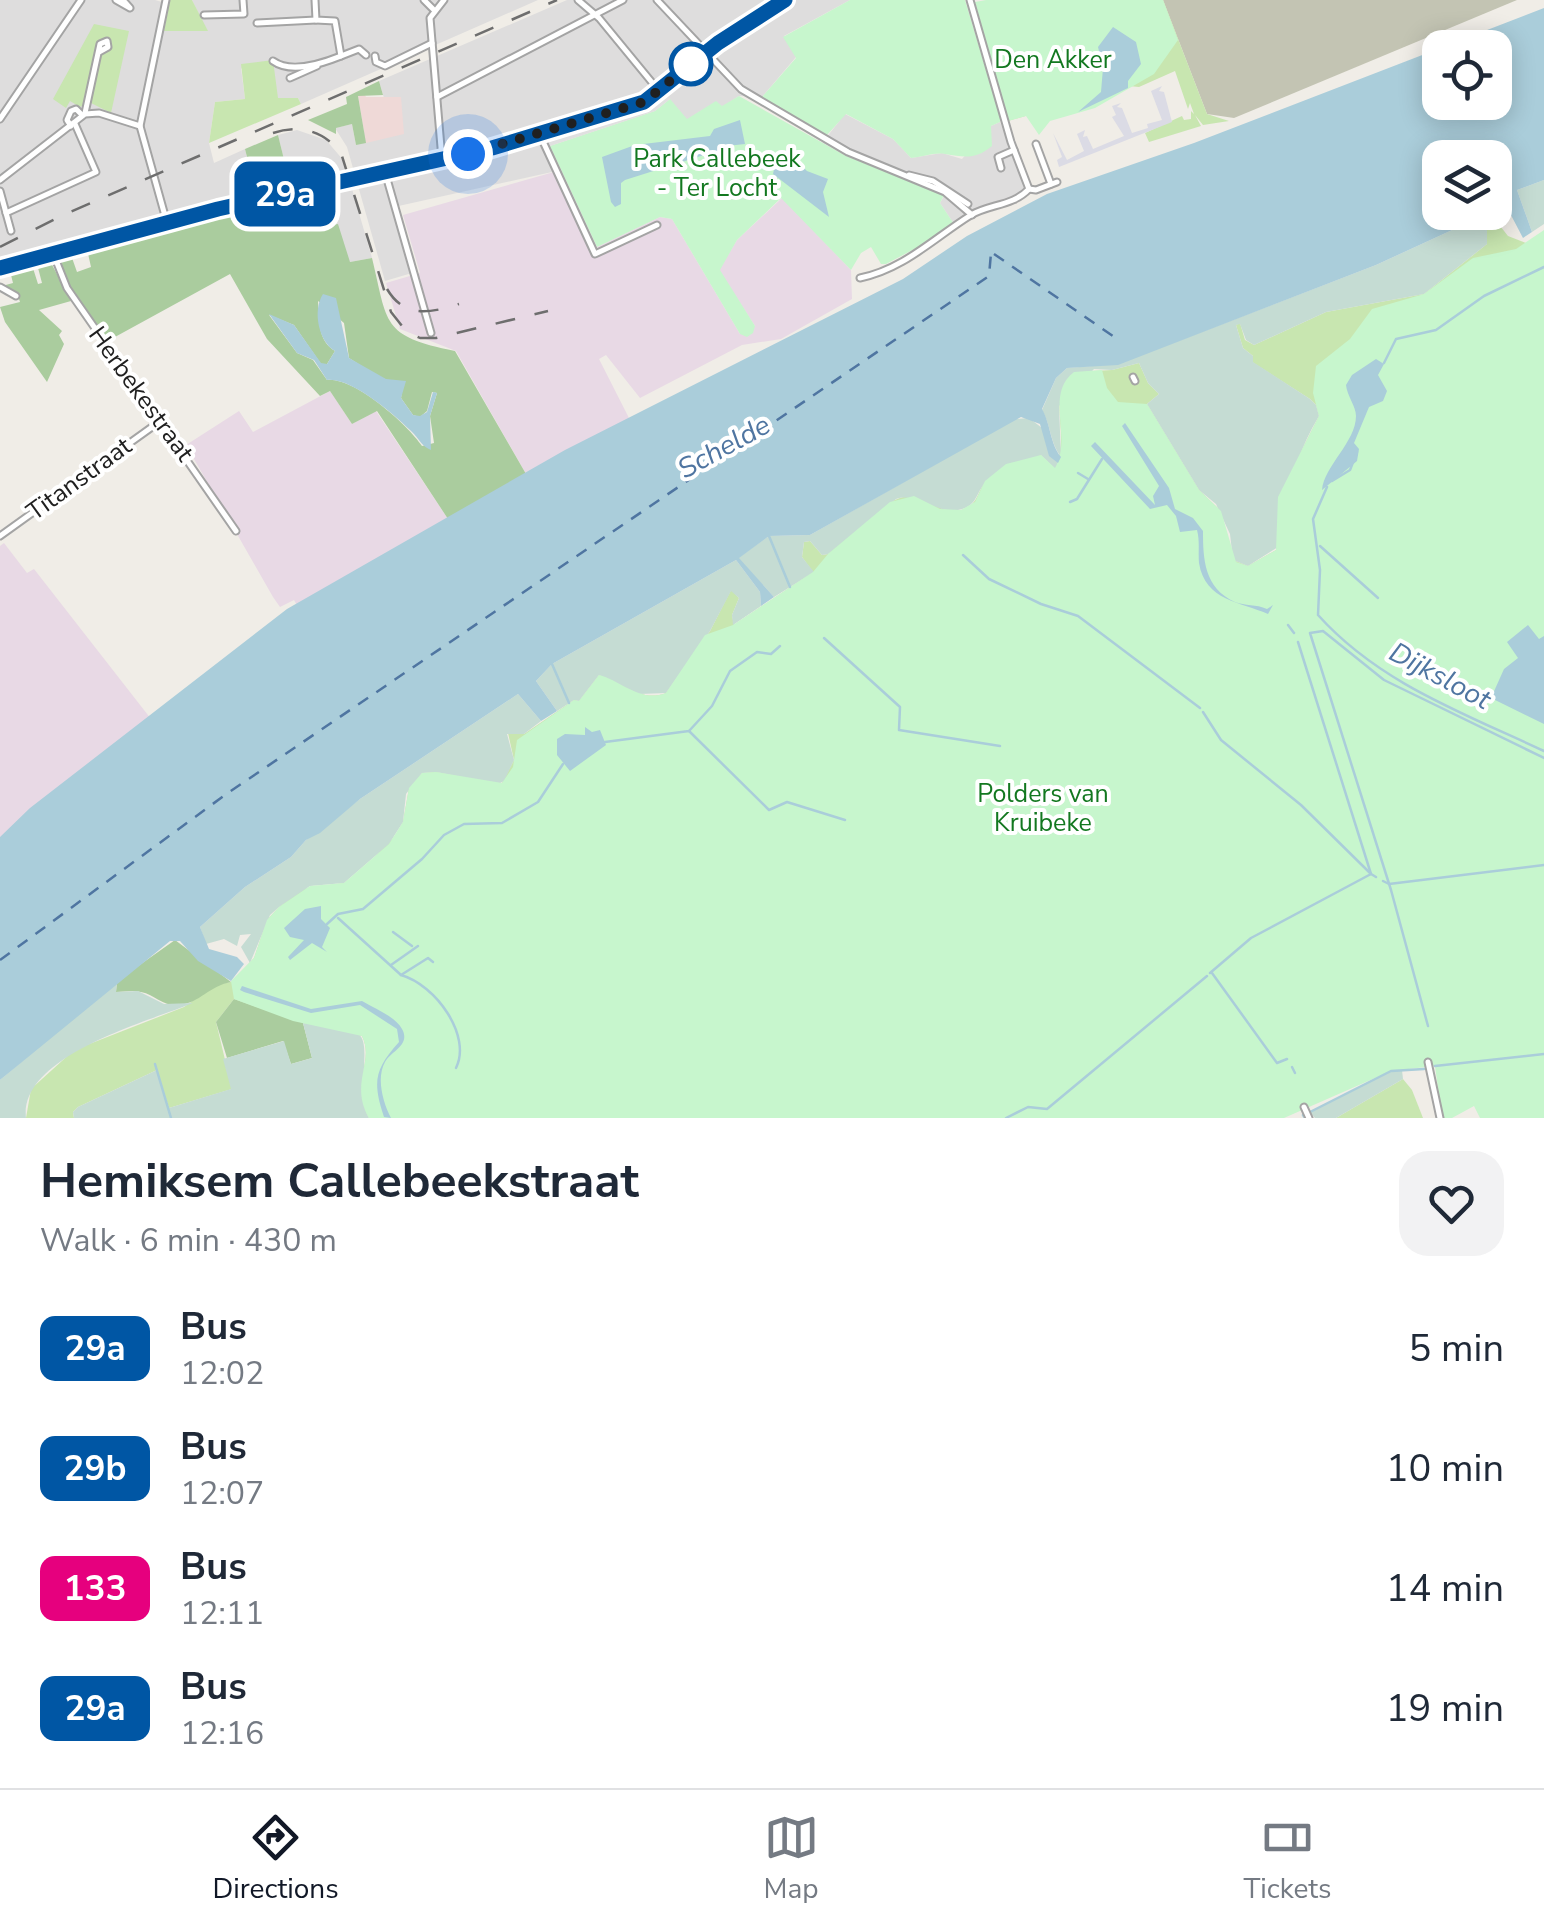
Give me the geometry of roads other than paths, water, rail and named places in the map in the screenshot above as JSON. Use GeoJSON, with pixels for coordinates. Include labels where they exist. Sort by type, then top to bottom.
{"type":"FeatureCollection","features":[{"type":"Feature","properties":{"kind":"main road"},"geometry":{"type":"LineString","coordinates":[[0,268],[167,222],[540,135],[644,102],[704,54],[785,0]]}},
{"type":"Feature","properties":{"kind":"main road"},"geometry":{"type":"LineString","coordinates":[[112,238],[155,230],[226,208]]}},
{"type":"Feature","properties":{"kind":"street"},"geometry":{"type":"LineString","coordinates":[[0,119],[80,0]]}},
{"type":"Feature","properties":{"kind":"street"},"geometry":{"type":"LineString","coordinates":[[166,0],[140,126],[167,222]]}},
{"type":"Feature","properties":{"kind":"street"},"geometry":{"type":"LineString","coordinates":[[204,15],[244,14],[243,0]]}},
{"type":"Feature","properties":{"kind":"street"},"geometry":{"type":"LineString","coordinates":[[315,0],[316,20]]}},
{"type":"Feature","properties":{"kind":"street"},"geometry":{"type":"LineString","coordinates":[[424,0],[433,9],[432,43],[442,160]]}},
{"type":"Feature","properties":{"kind":"street"},"geometry":{"type":"LineString","coordinates":[[433,9],[444,0]]}},
{"type":"Feature","properties":{"kind":"street"},"geometry":{"type":"LineString","coordinates":[[578,0],[596,14],[658,91]]}},
{"type":"Feature","properties":{"kind":"street"},"geometry":{"type":"LineString","coordinates":[[437,97],[623,0]]}},
{"type":"Feature","properties":{"kind":"street"},"geometry":{"type":"LineString","coordinates":[[657,0],[733,83],[848,152],[945,192],[972,215]]}},
{"type":"Feature","properties":{"kind":"street"},"geometry":{"type":"LineString","coordinates":[[970,0],[1029,188]]}},
{"type":"Feature","properties":{"kind":"street"},"geometry":{"type":"LineString","coordinates":[[258,23],[335,21],[341,56]]}},
{"type":"Feature","properties":{"kind":"street"},"geometry":{"type":"LineString","coordinates":[[375,56],[376,62],[385,66],[432,43]]}},
{"type":"Feature","properties":{"kind":"street"},"geometry":{"type":"LineString","coordinates":[[290,78],[359,49],[366,54]]}},
{"type":"Feature","properties":{"kind":"street"},"geometry":{"type":"LineString","coordinates":[[0,180],[84,115],[99,52]]}},
{"type":"Feature","properties":{"kind":"street"},"geometry":{"type":"LineString","coordinates":[[273,61],[282,67],[319,65]]}},
{"type":"Feature","properties":{"kind":"street"},"geometry":{"type":"LineString","coordinates":[[88,106],[94,112],[140,126]]}},
{"type":"Feature","properties":{"kind":"street"},"geometry":{"type":"LineString","coordinates":[[6,213],[95,174],[96,168],[67,120],[76,109],[84,115]]}},
{"type":"Feature","properties":{"kind":"street"},"geometry":{"type":"LineString","coordinates":[[84,115],[94,112]]}},
{"type":"Feature","properties":{"kind":"street"},"geometry":{"type":"LineString","coordinates":[[540,135],[595,254],[657,224]]}},
{"type":"Feature","properties":{"kind":"street"},"geometry":{"type":"LineString","coordinates":[[1029,188],[1036,190],[1054,183],[1036,144]]}},
{"type":"Feature","properties":{"kind":"street"},"geometry":{"type":"LineString","coordinates":[[1001,168],[998,156],[1014,150]]}},
{"type":"Feature","properties":{"kind":"street"},"geometry":{"type":"LineString","coordinates":[[385,171],[430,333]]}},
{"type":"Feature","properties":{"kind":"street"},"geometry":{"type":"LineString","coordinates":[[906,176],[933,180],[968,204]]}},
{"type":"Feature","properties":{"kind":"street"},"geometry":{"type":"LineString","coordinates":[[860,278],[882,274],[972,215],[1011,201],[1029,188]]}},
{"type":"Feature","properties":{"kind":"street"},"geometry":{"type":"LineString","coordinates":[[0,191],[11,231]]}},
{"type":"Feature","properties":{"kind":"street","name":"Herbekestraat"},"geometry":{"type":"LineString","coordinates":[[53,253],[63,281],[236,531]]}},
{"type":"Feature","properties":{"kind":"street"},"geometry":{"type":"LineString","coordinates":[[0,287],[16,296]]}},
{"type":"Feature","properties":{"kind":"street","name":"Titanstraat"},"geometry":{"type":"LineString","coordinates":[[0,536],[159,422]]}},
{"type":"Feature","properties":{"kind":"street"},"geometry":{"type":"LineString","coordinates":[[1428,1062],[1440,1118]]}},
{"type":"Feature","properties":{"kind":"street"},"geometry":{"type":"LineString","coordinates":[[1304,1107],[1310,1118]]}},
{"type":"Feature","properties":{"kind":"water","name":"Schelde"},"geometry":{"type":"Polygon","coordinates":[[[1544,8],[1544,180],[1517,190],[1532,232],[1523,238],[1512,217],[1512,140],[1422,140],[1422,230],[1452,230],[1376,265],[1118,365],[1067,368],[1056,378],[1042,409],[1061,457],[1058,463],[1049,456],[1040,424],[1021,417],[810,535],[769,536],[739,558],[774,597],[761,606],[760,592],[736,560],[552,664],[536,681],[557,711],[541,721],[518,694],[360,799],[306,840],[291,857],[245,887],[200,927],[209,949],[237,957],[244,964],[231,981],[198,961],[180,941],[170,941],[0,1080],[0,837],[30,808],[287,609],[565,450],[903,279],[967,236],[1047,194],[1194,143],[1422,55],[1422,120],[1512,120],[1512,30],[1487,30],[1544,8]]]}},
{"type":"Feature","properties":{"kind":"water"},"geometry":{"type":"Polygon","coordinates":[[[1113,27],[1136,42],[1141,64],[1128,81],[1128,88],[1078,112],[1101,92],[1103,68],[1098,47],[1113,27]]]}},
{"type":"Feature","properties":{"kind":"water"},"geometry":{"type":"Polygon","coordinates":[[[740,120],[745,144],[726,146],[718,156],[704,155],[625,180],[621,183],[621,204],[615,207],[611,202],[602,157],[635,145],[710,136],[714,129],[740,120]]]}},
{"type":"Feature","properties":{"kind":"water"},"geometry":{"type":"Polygon","coordinates":[[[796,160],[807,171],[828,179],[823,192],[829,217],[773,174],[775,165],[796,160]]]}},
{"type":"Feature","properties":{"kind":"water"},"geometry":{"type":"Polygon","coordinates":[[[323,294],[336,298],[349,358],[386,379],[406,381],[401,398],[413,415],[427,412],[433,392],[437,393],[430,416],[431,450],[374,400],[349,385],[327,380],[314,360],[297,353],[269,314],[294,325],[321,363],[327,364],[335,351],[325,341],[319,326],[318,309],[323,294]]]}},
{"type":"Feature","properties":{"kind":"water"},"geometry":{"type":"Polygon","coordinates":[[[1376,359],[1384,364],[1378,375],[1387,391],[1383,401],[1369,407],[1354,443],[1359,449],[1357,461],[1322,490],[1355,426],[1356,412],[1346,385],[1352,375],[1376,359]]]}},
{"type":"Feature","properties":{"kind":"water"},"geometry":{"type":"Polygon","coordinates":[[[1125,423],[1169,488],[1175,509],[1193,518],[1203,531],[1211,581],[1225,596],[1239,603],[1267,609],[1273,605],[1268,614],[1236,603],[1216,593],[1199,563],[1197,530],[1180,532],[1176,516],[1167,505],[1150,509],[1091,446],[1095,442],[1155,505],[1153,496],[1159,486],[1122,426],[1125,423]]]}},
{"type":"Feature","properties":{"kind":"water"},"geometry":{"type":"Polygon","coordinates":[[[1528,625],[1539,639],[1544,636],[1544,724],[1491,698],[1504,669],[1518,658],[1507,642],[1528,625]]]}},
{"type":"Feature","properties":{"kind":"water"},"geometry":{"type":"Polygon","coordinates":[[[585,727],[592,732],[600,730],[606,745],[570,771],[557,755],[557,739],[565,734],[585,735],[585,727]]]}},
{"type":"Feature","properties":{"kind":"water"},"geometry":{"type":"Polygon","coordinates":[[[321,906],[321,919],[330,928],[322,947],[327,952],[312,943],[290,960],[288,957],[304,940],[290,937],[284,928],[305,909],[321,906]]]}},
{"type":"Feature","properties":{"kind":"water"},"geometry":{"type":"Polygon","coordinates":[[[242,986],[311,1009],[362,1001],[395,1021],[404,1039],[385,1062],[381,1075],[383,1098],[391,1118],[384,1117],[377,1085],[385,1060],[399,1042],[397,1029],[360,1005],[311,1013],[244,992],[240,990],[242,986]]]}},
{"type":"Feature","properties":{"kind":"waterway","name":"Dijksloot"},"geometry":{"type":"LineString","coordinates":[[1384,363],[1396,339],[1436,330],[1484,296],[1544,267]]}},
{"type":"Feature","properties":{"kind":"waterway","name":"Dijksloot"},"geometry":{"type":"LineString","coordinates":[[1332,481],[1350,470],[1357,452]]}},
{"type":"Feature","properties":{"kind":"waterway"},"geometry":{"type":"LineString","coordinates":[[1070,502],[1077,499],[1102,459]]}},
{"type":"Feature","properties":{"kind":"waterway"},"geometry":{"type":"LineString","coordinates":[[1078,473],[1088,479]]}},
{"type":"Feature","properties":{"kind":"waterway","name":"Dijksloot"},"geometry":{"type":"LineString","coordinates":[[1327,487],[1313,519],[1320,570],[1318,615],[1342,639],[1395,678],[1544,751]]}},
{"type":"Feature","properties":{"kind":"waterway"},"geometry":{"type":"LineString","coordinates":[[769,536],[790,587]]}},
{"type":"Feature","properties":{"kind":"waterway"},"geometry":{"type":"LineString","coordinates":[[1320,546],[1378,598]]}},
{"type":"Feature","properties":{"kind":"waterway"},"geometry":{"type":"LineString","coordinates":[[963,555],[989,579],[1041,604],[1078,616],[1200,708]]}},
{"type":"Feature","properties":{"kind":"waterway"},"geometry":{"type":"LineString","coordinates":[[1288,625],[1294,633]]}},
{"type":"Feature","properties":{"kind":"waterway"},"geometry":{"type":"LineString","coordinates":[[1428,1026],[1391,890],[1310,633],[1323,631],[1384,680],[1544,758]]}},
{"type":"Feature","properties":{"kind":"waterway"},"geometry":{"type":"LineString","coordinates":[[824,638],[900,707],[899,730],[1000,746]]}},
{"type":"Feature","properties":{"kind":"waterway"},"geometry":{"type":"LineString","coordinates":[[1298,642],[1371,874]]}},
{"type":"Feature","properties":{"kind":"waterway"},"geometry":{"type":"LineString","coordinates":[[605,742],[689,731],[712,706],[730,671],[757,652],[771,654],[780,646]]}},
{"type":"Feature","properties":{"kind":"waterway"},"geometry":{"type":"LineString","coordinates":[[552,664],[569,703]]}},
{"type":"Feature","properties":{"kind":"waterway"},"geometry":{"type":"LineString","coordinates":[[1203,712],[1221,740],[1301,805],[1370,873]]}},
{"type":"Feature","properties":{"kind":"waterway"},"geometry":{"type":"LineString","coordinates":[[689,731],[769,810],[787,802],[845,820]]}},
{"type":"Feature","properties":{"kind":"waterway"},"geometry":{"type":"LineString","coordinates":[[327,924],[338,914],[363,909],[444,835],[464,824],[502,823],[538,802],[563,764]]}},
{"type":"Feature","properties":{"kind":"waterway"},"geometry":{"type":"LineString","coordinates":[[1383,881],[1389,884],[1544,865]]}},
{"type":"Feature","properties":{"kind":"waterway"},"geometry":{"type":"LineString","coordinates":[[1210,973],[1251,938],[1371,874],[1376,877]]}},
{"type":"Feature","properties":{"kind":"waterway"},"geometry":{"type":"LineString","coordinates":[[338,918],[401,975],[428,958],[433,962]]}},
{"type":"Feature","properties":{"kind":"waterway"},"geometry":{"type":"LineString","coordinates":[[393,932],[412,946]]}},
{"type":"Feature","properties":{"kind":"waterway"},"geometry":{"type":"LineString","coordinates":[[391,965],[418,946]]}},
{"type":"Feature","properties":{"kind":"waterway"},"geometry":{"type":"LineString","coordinates":[[1212,973],[1277,1063],[1287,1059]]}},
{"type":"Feature","properties":{"kind":"waterway"},"geometry":{"type":"LineString","coordinates":[[401,975],[427,989],[448,1013],[459,1041],[456,1068]]}},
{"type":"Feature","properties":{"kind":"waterway"},"geometry":{"type":"LineString","coordinates":[[1006,1118],[1028,1107],[1047,1109],[1207,976]]}},
{"type":"Feature","properties":{"kind":"waterway"},"geometry":{"type":"LineString","coordinates":[[1435,1066],[1544,1054]]}},
{"type":"Feature","properties":{"kind":"waterway"},"geometry":{"type":"LineString","coordinates":[[155,1064],[171,1118]]}},
{"type":"Feature","properties":{"kind":"waterway"},"geometry":{"type":"LineString","coordinates":[[1292,1067],[1295,1073]]}},
{"type":"Feature","properties":{"kind":"waterway"},"geometry":{"type":"LineString","coordinates":[[1310,1112],[1391,1071],[1424,1069]]}},
{"type":"Feature","properties":{"kind":"railway"},"geometry":{"type":"LineString","coordinates":[[0,247],[61,216],[557,0]]}},
{"type":"Feature","properties":{"kind":"railway"},"geometry":{"type":"LineString","coordinates":[[273,133],[311,131],[327,139],[341,153],[391,312],[406,331],[420,338],[436,338],[548,311]]}},
{"type":"Feature","properties":{"kind":"railway"},"geometry":{"type":"LineString","coordinates":[[387,289],[402,305],[419,311],[459,304]]}},
{"type":"Feature","properties":{"kind":"park label","name":"Den Akker"},"geometry":{"type":"Point","coordinates":[1053,60]}},
{"type":"Feature","properties":{"kind":"park label","name":"Park Callebeek - Ter Locht"},"geometry":{"type":"Point","coordinates":[717,174]}},
{"type":"Feature","properties":{"kind":"park label","name":"Polders van Kruibeke"},"geometry":{"type":"Point","coordinates":[1043,808]}}]}
